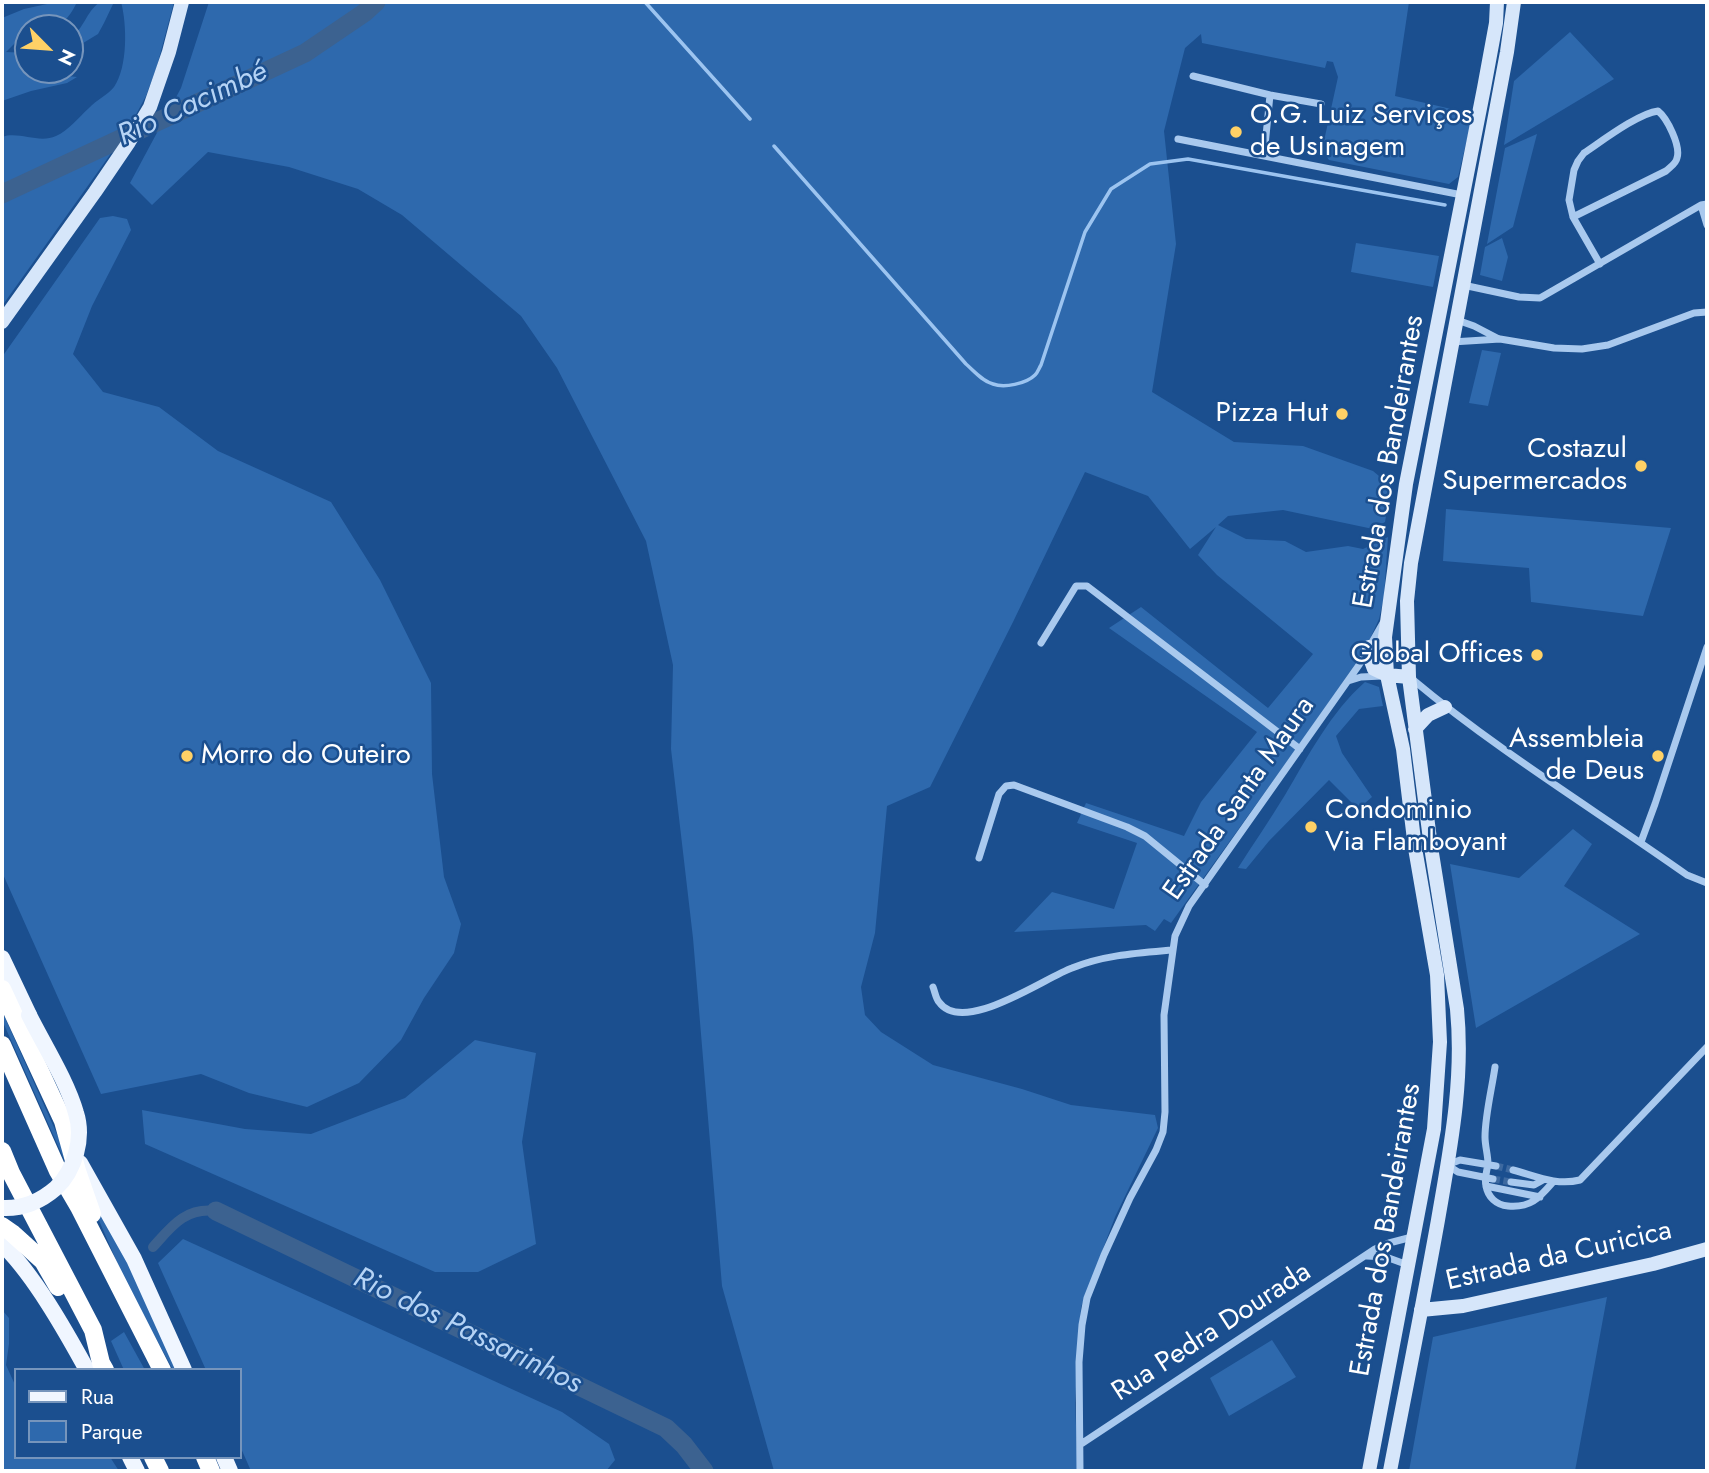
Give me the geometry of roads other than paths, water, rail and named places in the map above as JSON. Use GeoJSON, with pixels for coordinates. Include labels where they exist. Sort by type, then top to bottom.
{"type":"FeatureCollection","features":[{"type":"Feature","properties":{"kind":"highway"},"geometry":{"type":"LineString","coordinates":[[2,989],[62,1121],[95,1222],[109,1254],[111,1270]]}},
{"type":"Feature","properties":{"kind":"highway"},"geometry":{"type":"LineString","coordinates":[[2,1045],[58,1171],[161,1368]]}},
{"type":"Feature","properties":{"kind":"highway"},"geometry":{"type":"LineString","coordinates":[[2,1151],[93,1330],[97,1368]]}},
{"type":"Feature","properties":{"kind":"highway"},"geometry":{"type":"LineString","coordinates":[[2,1226],[43,1261],[97,1368]]}},
{"type":"Feature","properties":{"kind":"main road"},"geometry":{"type":"LineString","coordinates":[[2,322],[129,142],[150,107],[170,51],[183,2]]}},
{"type":"Feature","properties":{"kind":"main road","name":"Estrada dos Bandeirantes"},"geometry":{"type":"LineString","coordinates":[[1369,1471],[1434,1129],[1440,1042],[1437,975],[1415,848],[1402,740],[1388,676],[1385,637],[1406,484],[1484,88],[1496,23],[1497,2]]}},
{"type":"Feature","properties":{"kind":"main road","name":"Estrada dos Bandeirantes"},"geometry":{"type":"LineString","coordinates":[[1390,1471],[1447,1165],[1459,1072],[1459,1030],[1409,677],[1407,601],[1411,563],[1507,52],[1514,2]]}},
{"type":"Feature","properties":{"kind":"main road"},"geometry":{"type":"LineString","coordinates":[[1369,647],[1374,669],[1388,676],[1409,677]]}},
{"type":"Feature","properties":{"kind":"main road"},"geometry":{"type":"LineString","coordinates":[[1415,729],[1428,715],[1445,707]]}},
{"type":"Feature","properties":{"kind":"main road"},"geometry":{"type":"LineString","coordinates":[[2,958],[77,1115],[78,1147],[72,1167],[51,1192],[18,1208],[2,1208]]}},
{"type":"Feature","properties":{"kind":"main road"},"geometry":{"type":"LineString","coordinates":[[1421,1196],[1447,1165],[1434,1129]]}},
{"type":"Feature","properties":{"kind":"main road"},"geometry":{"type":"LineString","coordinates":[[71,1147],[134,1259],[183,1368]]}},
{"type":"Feature","properties":{"kind":"main road"},"geometry":{"type":"LineString","coordinates":[[2,1244],[97,1368]]}},
{"type":"Feature","properties":{"kind":"main road","name":"Estrada da Curicica"},"geometry":{"type":"LineString","coordinates":[[1421,1310],[1462,1307],[1654,1264],[1707,1249]]}},
{"type":"Feature","properties":{"kind":"main road"},"geometry":{"type":"LineString","coordinates":[[1395,1336],[1421,1310],[1415,1303],[1408,1269]]}},
{"type":"Feature","properties":{"kind":"street"},"geometry":{"type":"LineString","coordinates":[[1193,76],[1270,95],[1321,104]]}},
{"type":"Feature","properties":{"kind":"street"},"geometry":{"type":"LineString","coordinates":[[1264,156],[1270,95]]}},
{"type":"Feature","properties":{"kind":"street"},"geometry":{"type":"LineString","coordinates":[[1573,217],[1666,171],[1675,163],[1678,156],[1676,145],[1662,114],[1651,111],[1584,153],[1578,160],[1569,200],[1573,217],[1600,264]]}},
{"type":"Feature","properties":{"kind":"street"},"geometry":{"type":"LineString","coordinates":[[1178,139],[1463,196]]}},
{"type":"Feature","properties":{"kind":"street"},"geometry":{"type":"LineString","coordinates":[[1463,285],[1519,297],[1539,298],[1704,204],[1707,225]]}},
{"type":"Feature","properties":{"kind":"street"},"geometry":{"type":"LineString","coordinates":[[1452,342],[1500,339],[1553,348],[1582,349],[1608,345],[1694,313],[1707,312]]}},
{"type":"Feature","properties":{"kind":"street"},"geometry":{"type":"LineString","coordinates":[[1457,320],[1500,339]]}},
{"type":"Feature","properties":{"kind":"street"},"geometry":{"type":"LineString","coordinates":[[1041,643],[1076,586],[1087,586],[1300,749]]}},
{"type":"Feature","properties":{"kind":"street","name":"Estrada Santa Maura"},"geometry":{"type":"LineString","coordinates":[[1080,1471],[1079,1363],[1082,1325],[1087,1298],[1104,1255],[1163,1132],[1166,1099],[1164,1015],[1172,950],[1180,922],[1348,681],[1387,615]]}},
{"type":"Feature","properties":{"kind":"street"},"geometry":{"type":"LineString","coordinates":[[1641,842],[1707,647]]}},
{"type":"Feature","properties":{"kind":"street","name":"Estrada Santa Maura"},"geometry":{"type":"LineString","coordinates":[[1348,681],[1370,676],[1388,676]]}},
{"type":"Feature","properties":{"kind":"street"},"geometry":{"type":"LineString","coordinates":[[1409,677],[1445,707],[1517,759],[1687,875],[1707,883]]}},
{"type":"Feature","properties":{"kind":"street"},"geometry":{"type":"LineString","coordinates":[[979,858],[999,794],[1006,786],[1014,785],[1145,836],[1205,885]]}},
{"type":"Feature","properties":{"kind":"street"},"geometry":{"type":"LineString","coordinates":[[933,987],[939,1002],[946,1009],[967,1013],[980,1011],[1009,1001],[1072,967],[1105,957],[1172,950]]}},
{"type":"Feature","properties":{"kind":"street"},"geometry":{"type":"LineString","coordinates":[[1513,1170],[1553,1182],[1580,1180],[1707,1047]]}},
{"type":"Feature","properties":{"kind":"street"},"geometry":{"type":"LineString","coordinates":[[1495,1067],[1485,1135],[1492,1165],[1488,1181],[1494,1202],[1519,1206],[1531,1204],[1553,1182]]}},
{"type":"Feature","properties":{"kind":"street"},"geometry":{"type":"LineString","coordinates":[[1447,1165],[1460,1160],[1492,1165]]}},
{"type":"Feature","properties":{"kind":"street"},"geometry":{"type":"LineString","coordinates":[[1447,1165],[1458,1172],[1540,1197]]}},
{"type":"Feature","properties":{"kind":"street"},"geometry":{"type":"LineString","coordinates":[[1511,1182],[1534,1185],[1543,1180]]}},
{"type":"Feature","properties":{"kind":"street","name":"Rua Pedra Dourada"},"geometry":{"type":"LineString","coordinates":[[1081,1444],[1383,1245],[1412,1237]]}},
{"type":"Feature","properties":{"kind":"street"},"geometry":{"type":"LineString","coordinates":[[1367,1256],[1386,1257],[1408,1269]]}},
{"type":"Feature","properties":{"kind":"waterway","name":"Rio Cacimbé"},"geometry":{"type":"LineString","coordinates":[[2,194],[305,53],[376,2]]}},
{"type":"Feature","properties":{"kind":"waterway"},"geometry":{"type":"LineString","coordinates":[[645,2],[750,119]]}},
{"type":"Feature","properties":{"kind":"waterway"},"geometry":{"type":"LineString","coordinates":[[774,146],[966,364],[985,381],[998,385],[1021,383],[1037,373],[1085,232],[1111,189],[1150,164],[1188,159],[1445,205]]}},
{"type":"Feature","properties":{"kind":"waterway"},"geometry":{"type":"LineString","coordinates":[[153,1247],[187,1215],[216,1211]]}},
{"type":"Feature","properties":{"kind":"waterway","name":"Rio dos Passarinhos"},"geometry":{"type":"LineString","coordinates":[[216,1211],[666,1428],[684,1445],[704,1471]]}},
{"type":"Feature","properties":{"kind":"tunnel"},"geometry":{"type":"LineString","coordinates":[[1496,1166],[1513,1170]]}},
{"type":"Feature","properties":{"kind":"tunnel"},"geometry":{"type":"LineString","coordinates":[[1493,1179],[1511,1182]]}},
{"type":"Feature","properties":{"kind":"place","name":"O.G. Luiz Serviços de Usinagem"},"geometry":{"type":"Point","coordinates":[1236,132]}},
{"type":"Feature","properties":{"kind":"place","name":"Pizza Hut"},"geometry":{"type":"Point","coordinates":[1342,414]}},
{"type":"Feature","properties":{"kind":"place","name":"Costazul Supermercados"},"geometry":{"type":"Point","coordinates":[1641,466]}},
{"type":"Feature","properties":{"kind":"place","name":"Global Offices"},"geometry":{"type":"Point","coordinates":[1537,655]}},
{"type":"Feature","properties":{"kind":"place","name":"Morro do Outeiro"},"geometry":{"type":"Point","coordinates":[187,756]}},
{"type":"Feature","properties":{"kind":"place","name":"Assembleia de Deus"},"geometry":{"type":"Point","coordinates":[1658,756]}},
{"type":"Feature","properties":{"kind":"place","name":"Condominio Via Flamboyant"},"geometry":{"type":"Point","coordinates":[1311,827]}}]}
